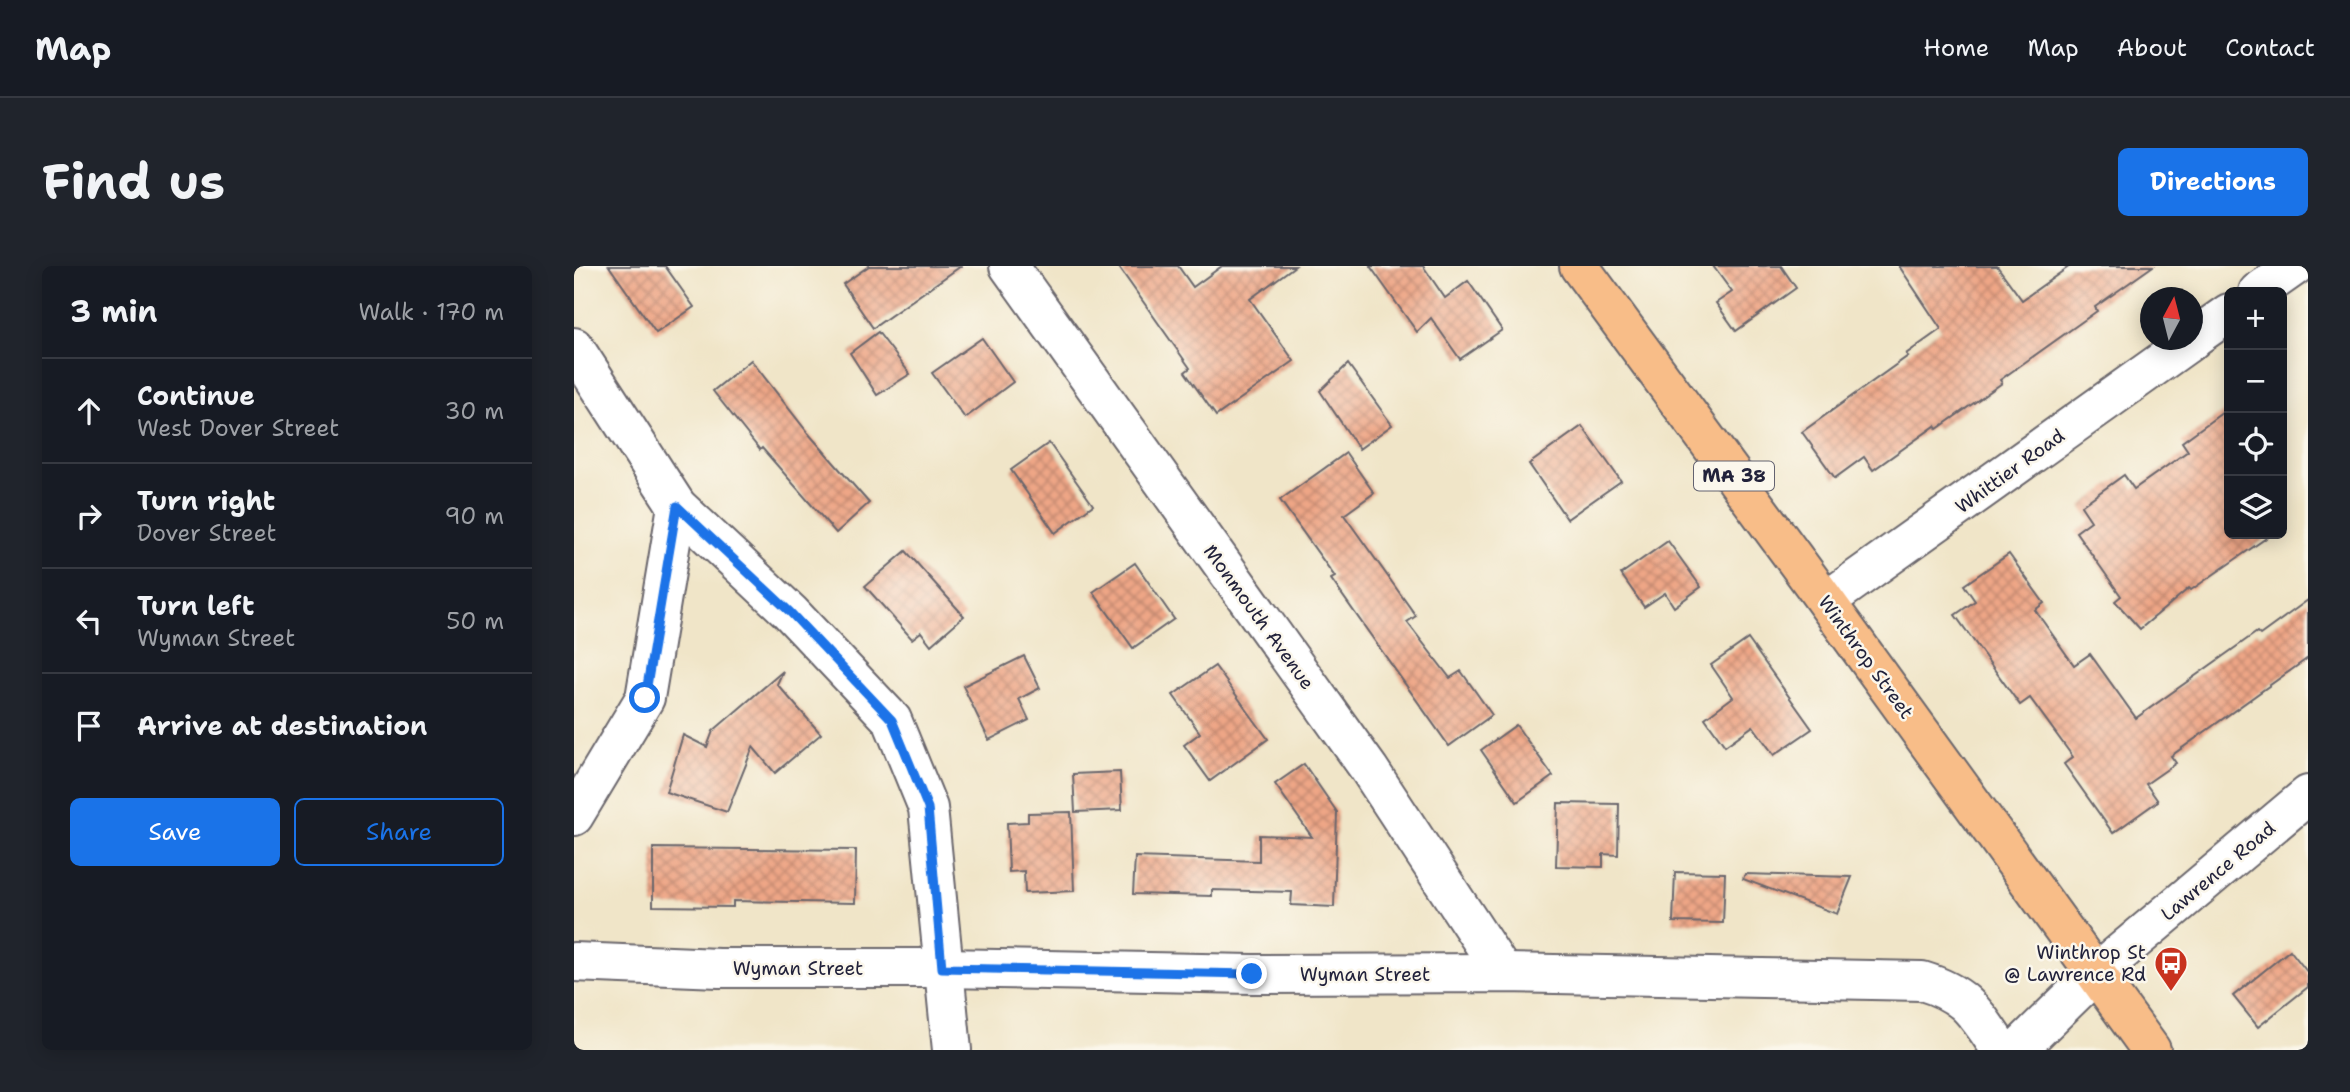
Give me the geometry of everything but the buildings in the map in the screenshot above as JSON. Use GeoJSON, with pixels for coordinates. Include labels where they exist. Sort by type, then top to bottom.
{"type":"FeatureCollection","features":[{"type":"Feature","properties":{"kind":"main road","name":"Winthrop Street"},"geometry":{"type":"LineString","coordinates":[[1579,266],[2151,1050]]}},
{"type":"Feature","properties":{"kind":"street","name":"Monmouth Avenue"},"geometry":{"type":"LineString","coordinates":[[1009,266],[1369,769],[1503,973]]}},
{"type":"Feature","properties":{"kind":"street"},"geometry":{"type":"LineString","coordinates":[[2265,287],[2295,266]]}},
{"type":"Feature","properties":{"kind":"street","name":"Whittier Road"},"geometry":{"type":"LineString","coordinates":[[2203,332],[2224,317]]}},
{"type":"Feature","properties":{"kind":"street"},"geometry":{"type":"LineString","coordinates":[[574,347],[677,506],[790,612],[892,720],[928,808],[952,1050]]}},
{"type":"Feature","properties":{"kind":"street","name":"Whittier Road"},"geometry":{"type":"LineString","coordinates":[[1826,601],[2178,350]]}},
{"type":"Feature","properties":{"kind":"street"},"geometry":{"type":"LineString","coordinates":[[574,816],[645,698],[677,506]]}},
{"type":"Feature","properties":{"kind":"street","name":"Lawrence Road"},"geometry":{"type":"LineString","coordinates":[[2017,1050],[2095,974],[2308,795]]}},
{"type":"Feature","properties":{"kind":"street","name":"Wyman Street"},"geometry":{"type":"LineString","coordinates":[[574,962],[719,968],[942,968],[1252,974],[1503,973],[1922,981],[1946,988],[1968,1004],[2001,1050]]}},
{"type":"Feature","properties":{"kind":"place","name":"Winthrop St @ Lawrence Rd"},"geometry":{"type":"Point","coordinates":[2171,993]}},
{"type":"Feature","properties":{"kind":"route"},"geometry":{"type":"LineString","coordinates":[[645,698],[677,506],[790,612],[892,720],[928,808],[942,968],[1252,974]]}}]}
